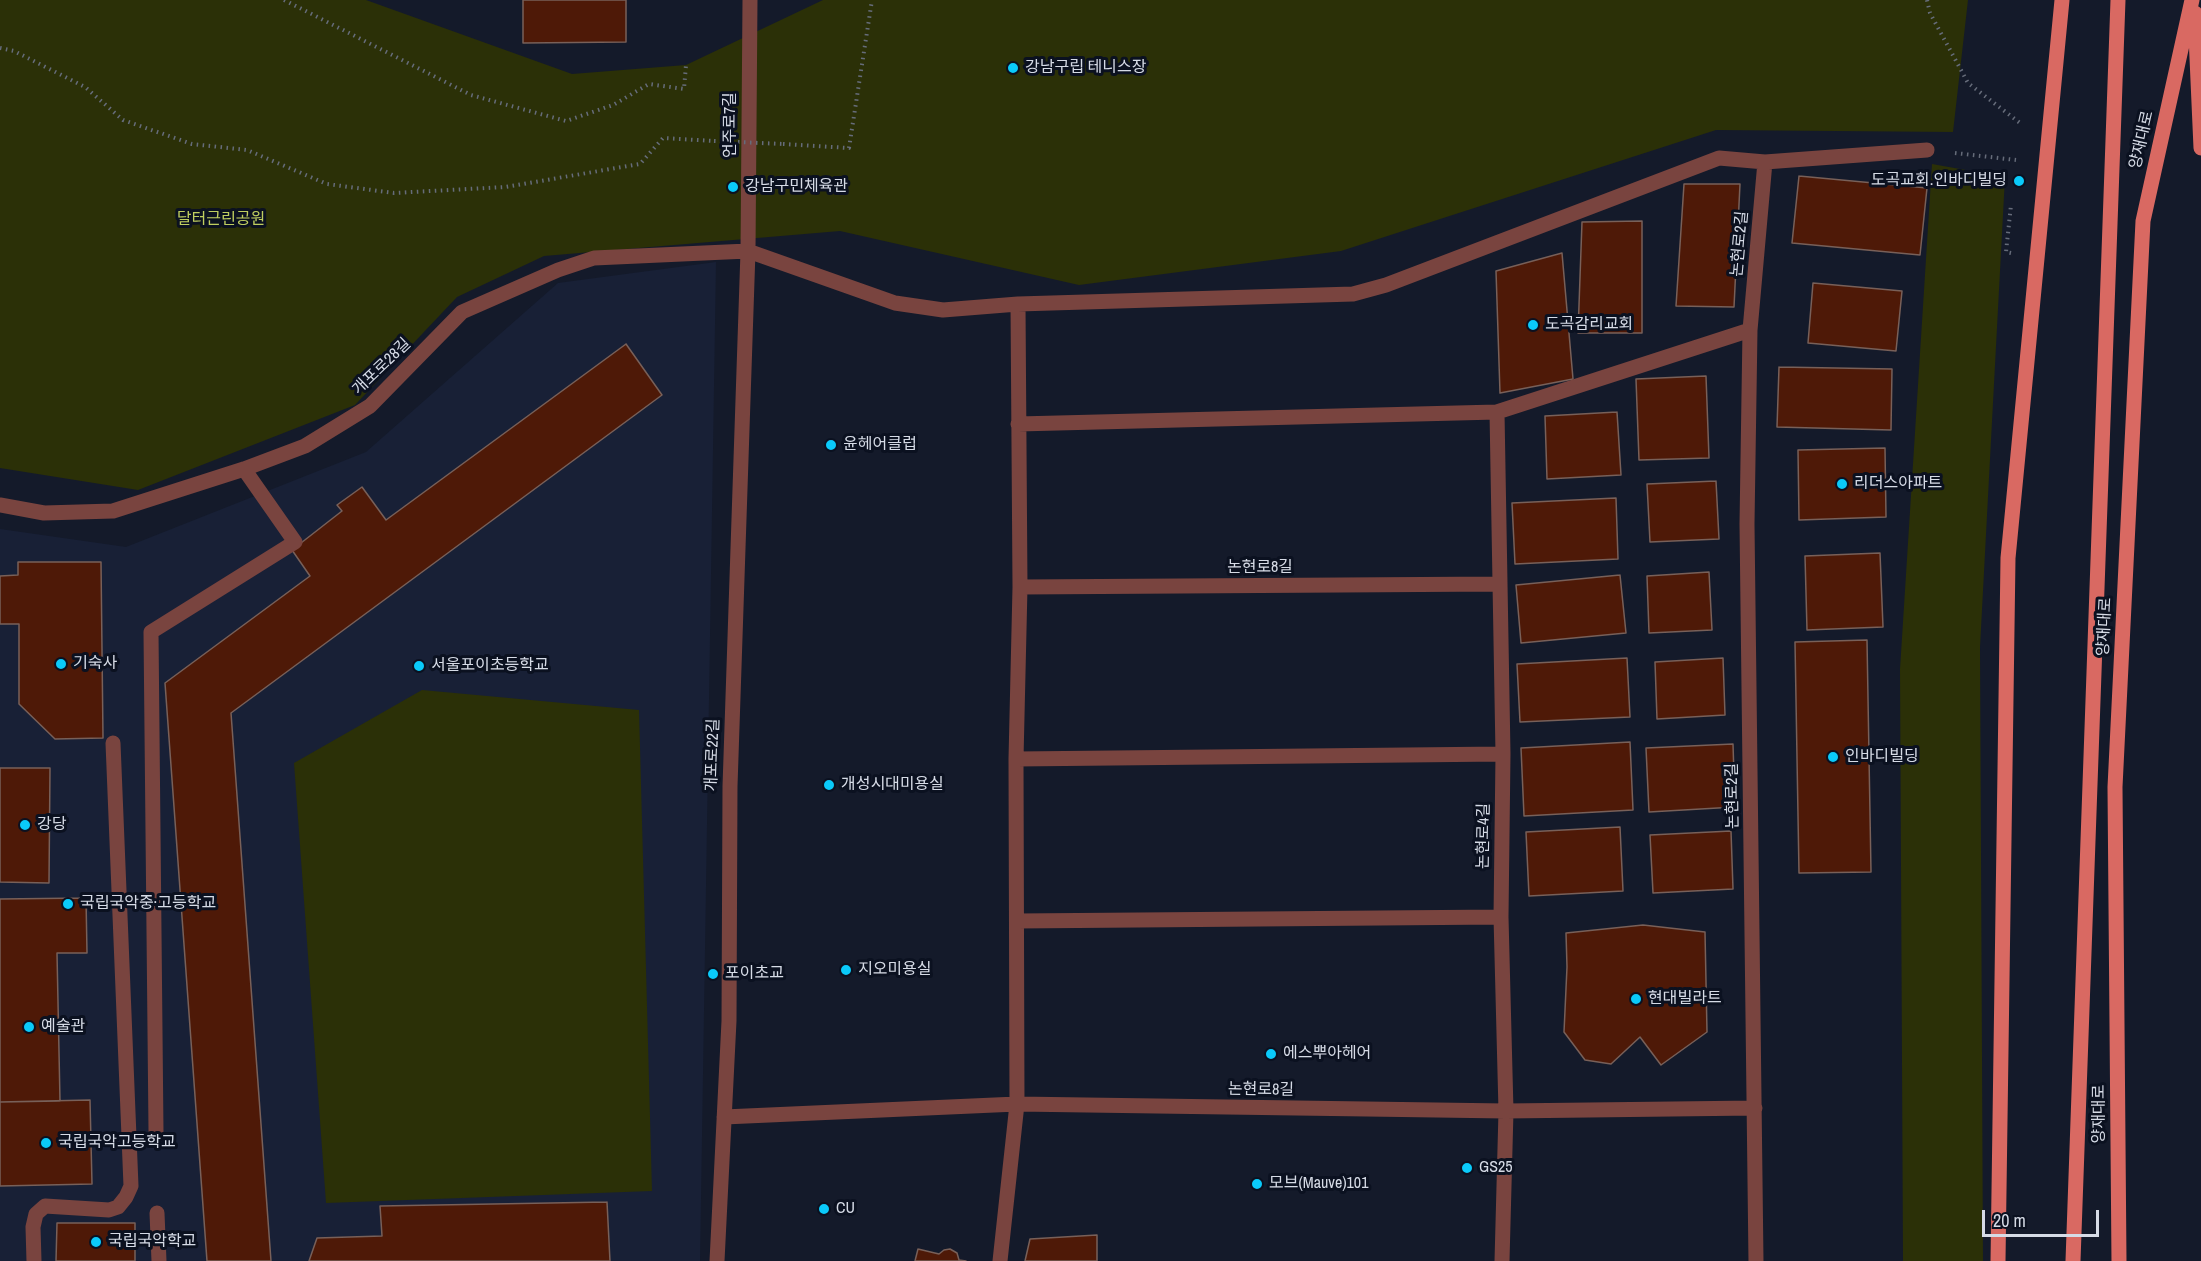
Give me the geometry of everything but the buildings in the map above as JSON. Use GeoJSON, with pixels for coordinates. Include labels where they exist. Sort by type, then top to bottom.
{"type":"FeatureCollection","features":[{"type":"Feature","properties":{"kind":"main road"},"geometry":{"type":"LineString","coordinates":[[1998,1261],[2008,558],[2062,0]]}},
{"type":"Feature","properties":{"kind":"main road","name":"양재대로"},"geometry":{"type":"LineString","coordinates":[[2073,1261],[2118,0]]}},
{"type":"Feature","properties":{"kind":"main road","name":"양재대로"},"geometry":{"type":"LineString","coordinates":[[2193,0],[2201,148]]}},
{"type":"Feature","properties":{"kind":"main road","name":"양재대로"},"geometry":{"type":"LineString","coordinates":[[2119,1261],[2115,787],[2143,221],[2193,0]]}},
{"type":"Feature","properties":{"kind":"street","name":"언주로7길"},"geometry":{"type":"LineString","coordinates":[[748,251],[750,0]]}},
{"type":"Feature","properties":{"kind":"street"},"geometry":{"type":"LineString","coordinates":[[748,251],[895,303],[943,310],[1018,304],[1353,294],[1386,285],[1719,158],[1765,162],[1927,150]]}},
{"type":"Feature","properties":{"kind":"street","name":"논현로2길"},"geometry":{"type":"LineString","coordinates":[[1756,1261],[1747,524],[1750,330],[1765,162]]}},
{"type":"Feature","properties":{"kind":"street","name":"개포로28길"},"geometry":{"type":"LineString","coordinates":[[0,505],[44,513],[113,511],[244,469],[305,446],[370,406],[462,312],[558,270],[594,258],[748,251]]}},
{"type":"Feature","properties":{"kind":"street","name":"개포로22길"},"geometry":{"type":"LineString","coordinates":[[717,1261],[729,1021],[730,786],[748,251]]}},
{"type":"Feature","properties":{"kind":"street"},"geometry":{"type":"LineString","coordinates":[[1000,1261],[1017,1104],[1016,759],[1020,587],[1018,304]]}},
{"type":"Feature","properties":{"kind":"street"},"geometry":{"type":"LineString","coordinates":[[1018,424],[1497,412],[1750,330]]}},
{"type":"Feature","properties":{"kind":"street","name":"논현로4길"},"geometry":{"type":"LineString","coordinates":[[1497,412],[1503,754],[1501,918],[1506,1112],[1502,1261]]}},
{"type":"Feature","properties":{"kind":"street"},"geometry":{"type":"LineString","coordinates":[[156,1131],[151,632],[295,543],[244,469]]}},
{"type":"Feature","properties":{"kind":"street","name":"논현로8길"},"geometry":{"type":"LineString","coordinates":[[1020,587],[1500,584]]}},
{"type":"Feature","properties":{"kind":"street"},"geometry":{"type":"LineString","coordinates":[[34,1261],[33,1227],[36,1214],[45,1206],[109,1210],[118,1207],[131,1186],[113,743]]}},
{"type":"Feature","properties":{"kind":"street"},"geometry":{"type":"LineString","coordinates":[[1016,759],[1503,754]]}},
{"type":"Feature","properties":{"kind":"street"},"geometry":{"type":"LineString","coordinates":[[1017,921],[1501,918]]}},
{"type":"Feature","properties":{"kind":"street","name":"논현로8길"},"geometry":{"type":"LineString","coordinates":[[724,1117],[1017,1104],[1506,1112],[1755,1108]]}},
{"type":"Feature","properties":{"kind":"street"},"geometry":{"type":"LineString","coordinates":[[157,1213],[159,1261]]}},
{"type":"Feature","properties":{"kind":"path"},"geometry":{"type":"LineString","coordinates":[[284,0],[471,95],[566,120],[613,105],[649,84],[684,89],[686,65]]}},
{"type":"Feature","properties":{"kind":"path"},"geometry":{"type":"LineString","coordinates":[[0,48],[14,51],[85,87],[123,120],[192,144],[247,150],[327,184],[394,193],[505,187],[640,164],[663,138],[849,148],[872,0]]}},
{"type":"Feature","properties":{"kind":"path"},"geometry":{"type":"LineString","coordinates":[[1928,0],[1930,13],[1968,83],[2020,123]]}},
{"type":"Feature","properties":{"kind":"path"},"geometry":{"type":"LineString","coordinates":[[1927,150],[2016,160]]}},
{"type":"Feature","properties":{"kind":"shaded area","name":"서울포이초등학교"},"geometry":{"type":"Polygon","coordinates":[[[716,262],[700,1261],[0,1261],[0,529],[126,547],[366,452],[558,283],[716,262]]]}},
{"type":"Feature","properties":{"kind":"green space","name":"달터근린공원"},"geometry":{"type":"Polygon","coordinates":[[[0,0],[366,0],[572,74],[686,65],[823,0],[1968,0],[1953,132],[1716,130],[1341,251],[1079,285],[840,231],[544,256],[457,297],[355,405],[138,490],[0,468],[0,0]]]}},
{"type":"Feature","properties":{"kind":"green space"},"geometry":{"type":"Polygon","coordinates":[[[1932,164],[2005,177],[1980,647],[1983,1261],[1903,1261],[1900,669],[1932,164]]]}},
{"type":"Feature","properties":{"kind":"green space"},"geometry":{"type":"Polygon","coordinates":[[[422,690],[639,710],[652,1191],[326,1203],[294,763],[422,690]]]}},
{"type":"Feature","properties":{"kind":"place","name":"강남구립 테니스장"},"geometry":{"type":"Point","coordinates":[1013,68]}},
{"type":"Feature","properties":{"kind":"place","name":"도곡교회.인바디빌딩"},"geometry":{"type":"Point","coordinates":[2019,181]}},
{"type":"Feature","properties":{"kind":"place","name":"강남구민체육관"},"geometry":{"type":"Point","coordinates":[733,187]}},
{"type":"Feature","properties":{"kind":"place","name":"도곡감리교회"},"geometry":{"type":"Point","coordinates":[1533,325]}},
{"type":"Feature","properties":{"kind":"place","name":"윤헤어클럽"},"geometry":{"type":"Point","coordinates":[831,445]}},
{"type":"Feature","properties":{"kind":"place","name":"리더스아파트"},"geometry":{"type":"Point","coordinates":[1842,484]}},
{"type":"Feature","properties":{"kind":"place","name":"기숙사"},"geometry":{"type":"Point","coordinates":[61,664]}},
{"type":"Feature","properties":{"kind":"place","name":"서울포이초등학교"},"geometry":{"type":"Point","coordinates":[419,666]}},
{"type":"Feature","properties":{"kind":"place","name":"인바디빌딩"},"geometry":{"type":"Point","coordinates":[1833,757]}},
{"type":"Feature","properties":{"kind":"place","name":"개성시대미용실"},"geometry":{"type":"Point","coordinates":[829,785]}},
{"type":"Feature","properties":{"kind":"place","name":"강당"},"geometry":{"type":"Point","coordinates":[25,825]}},
{"type":"Feature","properties":{"kind":"place","name":"국립국악중·고등학교"},"geometry":{"type":"Point","coordinates":[68,904]}},
{"type":"Feature","properties":{"kind":"place","name":"지오미용실"},"geometry":{"type":"Point","coordinates":[846,970]}},
{"type":"Feature","properties":{"kind":"place","name":"포이초교"},"geometry":{"type":"Point","coordinates":[713,974]}},
{"type":"Feature","properties":{"kind":"place","name":"현대빌라트"},"geometry":{"type":"Point","coordinates":[1636,999]}},
{"type":"Feature","properties":{"kind":"place","name":"예술관"},"geometry":{"type":"Point","coordinates":[29,1027]}},
{"type":"Feature","properties":{"kind":"place","name":"에스뿌아헤어"},"geometry":{"type":"Point","coordinates":[1271,1054]}},
{"type":"Feature","properties":{"kind":"place","name":"국립국악고등학교"},"geometry":{"type":"Point","coordinates":[46,1143]}},
{"type":"Feature","properties":{"kind":"place","name":"GS25"},"geometry":{"type":"Point","coordinates":[1467,1168]}},
{"type":"Feature","properties":{"kind":"place","name":"모브(Mauve)101"},"geometry":{"type":"Point","coordinates":[1257,1184]}},
{"type":"Feature","properties":{"kind":"place","name":"CU"},"geometry":{"type":"Point","coordinates":[824,1209]}},
{"type":"Feature","properties":{"kind":"place","name":"국립국악학교"},"geometry":{"type":"Point","coordinates":[96,1242]}}]}
